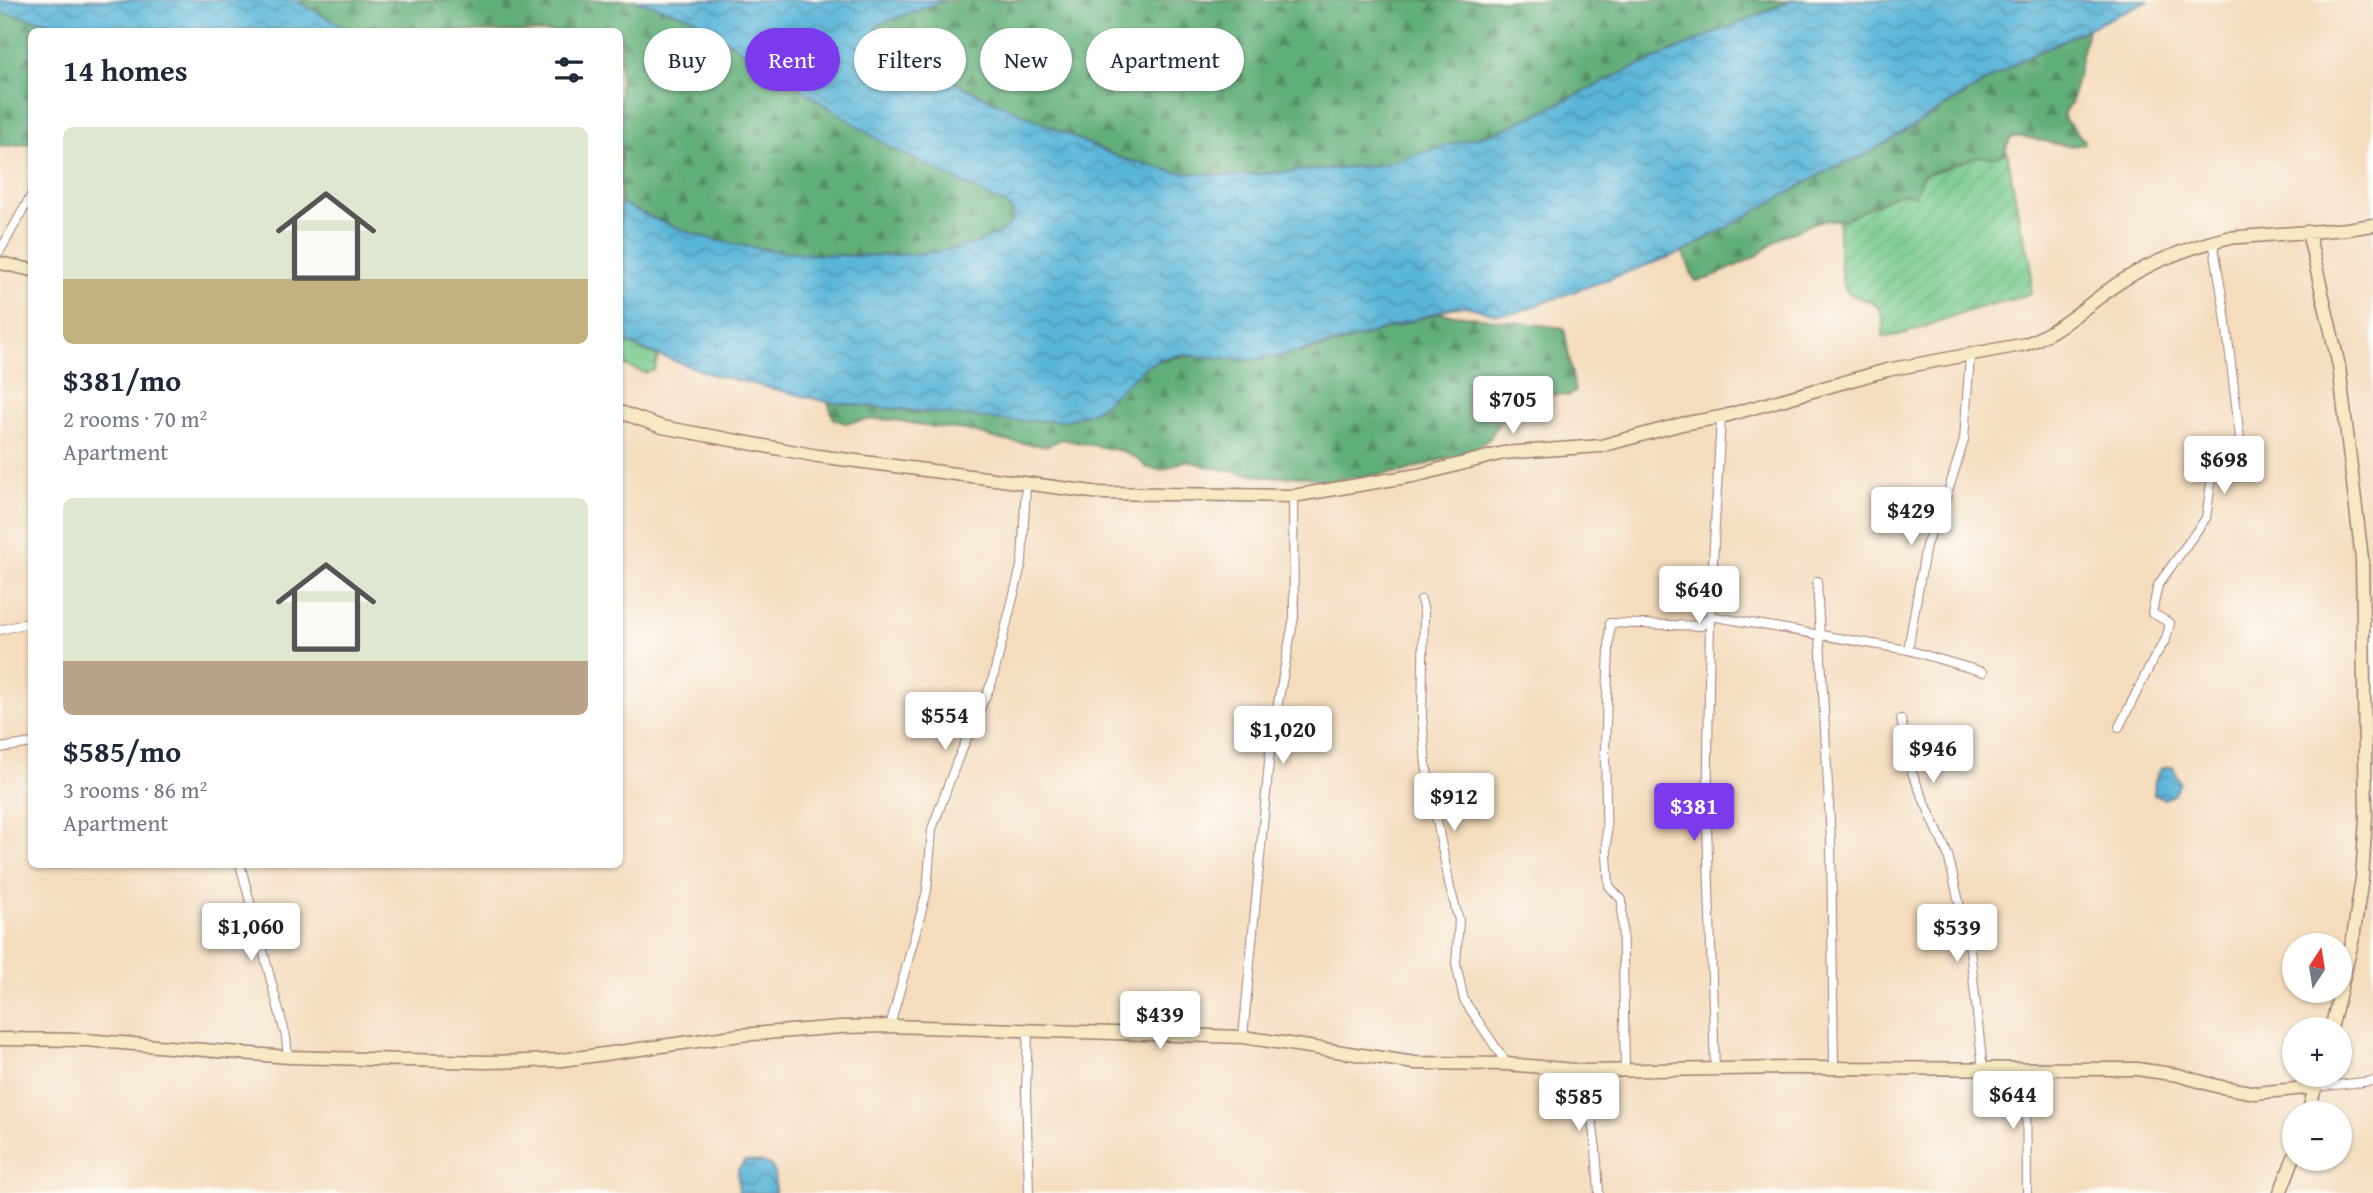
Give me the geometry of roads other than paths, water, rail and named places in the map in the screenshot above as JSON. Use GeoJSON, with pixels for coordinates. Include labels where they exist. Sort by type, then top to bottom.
{"type":"FeatureCollection","features":[{"type":"Feature","properties":{"kind":"street"},"geometry":{"type":"LineString","coordinates":[[0,251],[28,201]]}},
{"type":"Feature","properties":{"kind":"street"},"geometry":{"type":"LineString","coordinates":[[623,413],[662,426],[818,456],[1026,484],[1100,493],[1293,496],[1425,473],[1503,453],[1601,446],[1887,370],[2026,344],[2041,338],[2124,279],[2157,262],[2213,241],[2373,225]]}},
{"type":"Feature","properties":{"kind":"street"},"geometry":{"type":"LineString","coordinates":[[2308,232],[2339,366],[2362,559],[2369,816],[2353,938],[2334,1017]]}},
{"type":"Feature","properties":{"kind":"street"},"geometry":{"type":"LineString","coordinates":[[2119,727],[2166,639],[2170,622],[2152,613],[2158,585],[2206,518],[2212,476],[2236,462],[2241,446],[2213,241]]}},
{"type":"Feature","properties":{"kind":"street"},"geometry":{"type":"LineString","coordinates":[[0,263],[28,269]]}},
{"type":"Feature","properties":{"kind":"street"},"geometry":{"type":"LineString","coordinates":[[1908,650],[1926,545],[1947,495],[1964,440],[1970,355]]}},
{"type":"Feature","properties":{"kind":"street"},"geometry":{"type":"LineString","coordinates":[[1715,1069],[1707,826],[1710,616],[1721,416]]}},
{"type":"Feature","properties":{"kind":"street"},"geometry":{"type":"LineString","coordinates":[[890,1026],[927,891],[932,829],[957,761],[992,682],[1022,562],[1026,484]]}},
{"type":"Feature","properties":{"kind":"street"},"geometry":{"type":"LineString","coordinates":[[1243,1037],[1271,741],[1294,617],[1293,496]]}},
{"type":"Feature","properties":{"kind":"street"},"geometry":{"type":"LineString","coordinates":[[1817,581],[1830,842],[1834,1069]]}},
{"type":"Feature","properties":{"kind":"street"},"geometry":{"type":"LineString","coordinates":[[1421,600],[1424,612],[1422,716],[1425,753],[1450,888],[1459,920],[1456,964],[1464,1000],[1507,1064]]}},
{"type":"Feature","properties":{"kind":"street"},"geometry":{"type":"LineString","coordinates":[[1710,616],[1908,650],[1983,672]]}},
{"type":"Feature","properties":{"kind":"street"},"geometry":{"type":"LineString","coordinates":[[1625,1071],[1622,900],[1609,886],[1607,855],[1605,749],[1610,623],[1701,626],[1710,616]]}},
{"type":"Feature","properties":{"kind":"street"},"geometry":{"type":"LineString","coordinates":[[0,630],[28,623]]}},
{"type":"Feature","properties":{"kind":"street"},"geometry":{"type":"LineString","coordinates":[[1901,719],[1912,773],[1948,855],[1967,935],[1983,1070]]}},
{"type":"Feature","properties":{"kind":"street"},"geometry":{"type":"LineString","coordinates":[[0,748],[28,744]]}},
{"type":"Feature","properties":{"kind":"street"},"geometry":{"type":"LineString","coordinates":[[241,868],[286,1037],[288,1056]]}},
{"type":"Feature","properties":{"kind":"street"},"geometry":{"type":"LineString","coordinates":[[0,1039],[86,1040],[288,1056],[416,1062],[562,1060],[740,1035],[829,1027],[890,1026],[1243,1037],[1415,1063],[1507,1064],[1585,1071],[2137,1069],[2178,1075],[2216,1086],[2256,1093],[2286,1087]]}},
{"type":"Feature","properties":{"kind":"street"},"geometry":{"type":"LineString","coordinates":[[1028,1030],[1026,1090],[1029,1193]]}},
{"type":"Feature","properties":{"kind":"street"},"geometry":{"type":"LineString","coordinates":[[2026,1069],[2027,1193]]}},
{"type":"Feature","properties":{"kind":"street"},"geometry":{"type":"LineString","coordinates":[[1585,1071],[1599,1193]]}},
{"type":"Feature","properties":{"kind":"street"},"geometry":{"type":"LineString","coordinates":[[2352,1081],[2373,1081]]}},
{"type":"Feature","properties":{"kind":"street"},"geometry":{"type":"LineString","coordinates":[[2280,1193],[2289,1171]]}},
{"type":"Feature","properties":{"kind":"water"},"geometry":{"type":"Polygon","coordinates":[[[0,0],[295,0],[346,28],[64,28],[0,12],[0,0]]]}},
{"type":"Feature","properties":{"kind":"water"},"geometry":{"type":"Polygon","coordinates":[[[635,0],[946,0],[880,24],[876,28],[854,28],[854,91],[966,91],[966,88],[1120,158],[1175,172],[1232,176],[1380,165],[1505,129],[1631,69],[1793,0],[2149,0],[2025,58],[1864,156],[1836,166],[1683,252],[1515,313],[1497,314],[1465,306],[1353,339],[1275,357],[1249,360],[1180,355],[1160,359],[1145,367],[1097,410],[1068,420],[1014,421],[828,402],[711,374],[623,342],[623,204],[670,225],[711,239],[788,252],[831,255],[876,256],[960,247],[992,237],[1013,221],[1013,212],[1005,204],[891,148],[804,91],[840,91],[840,28],[745,28],[745,52],[731,43],[731,28],[708,28],[691,17],[635,0]]]}},
{"type":"Feature","properties":{"kind":"water"},"geometry":{"type":"Polygon","coordinates":[[[2173,767],[2180,783],[2173,795],[2164,799],[2154,795],[2155,781],[2161,768],[2173,767]]]}},
{"type":"Feature","properties":{"kind":"water"},"geometry":{"type":"Polygon","coordinates":[[[745,1161],[771,1166],[775,1176],[775,1193],[739,1193],[738,1170],[745,1161]]]}}]}
